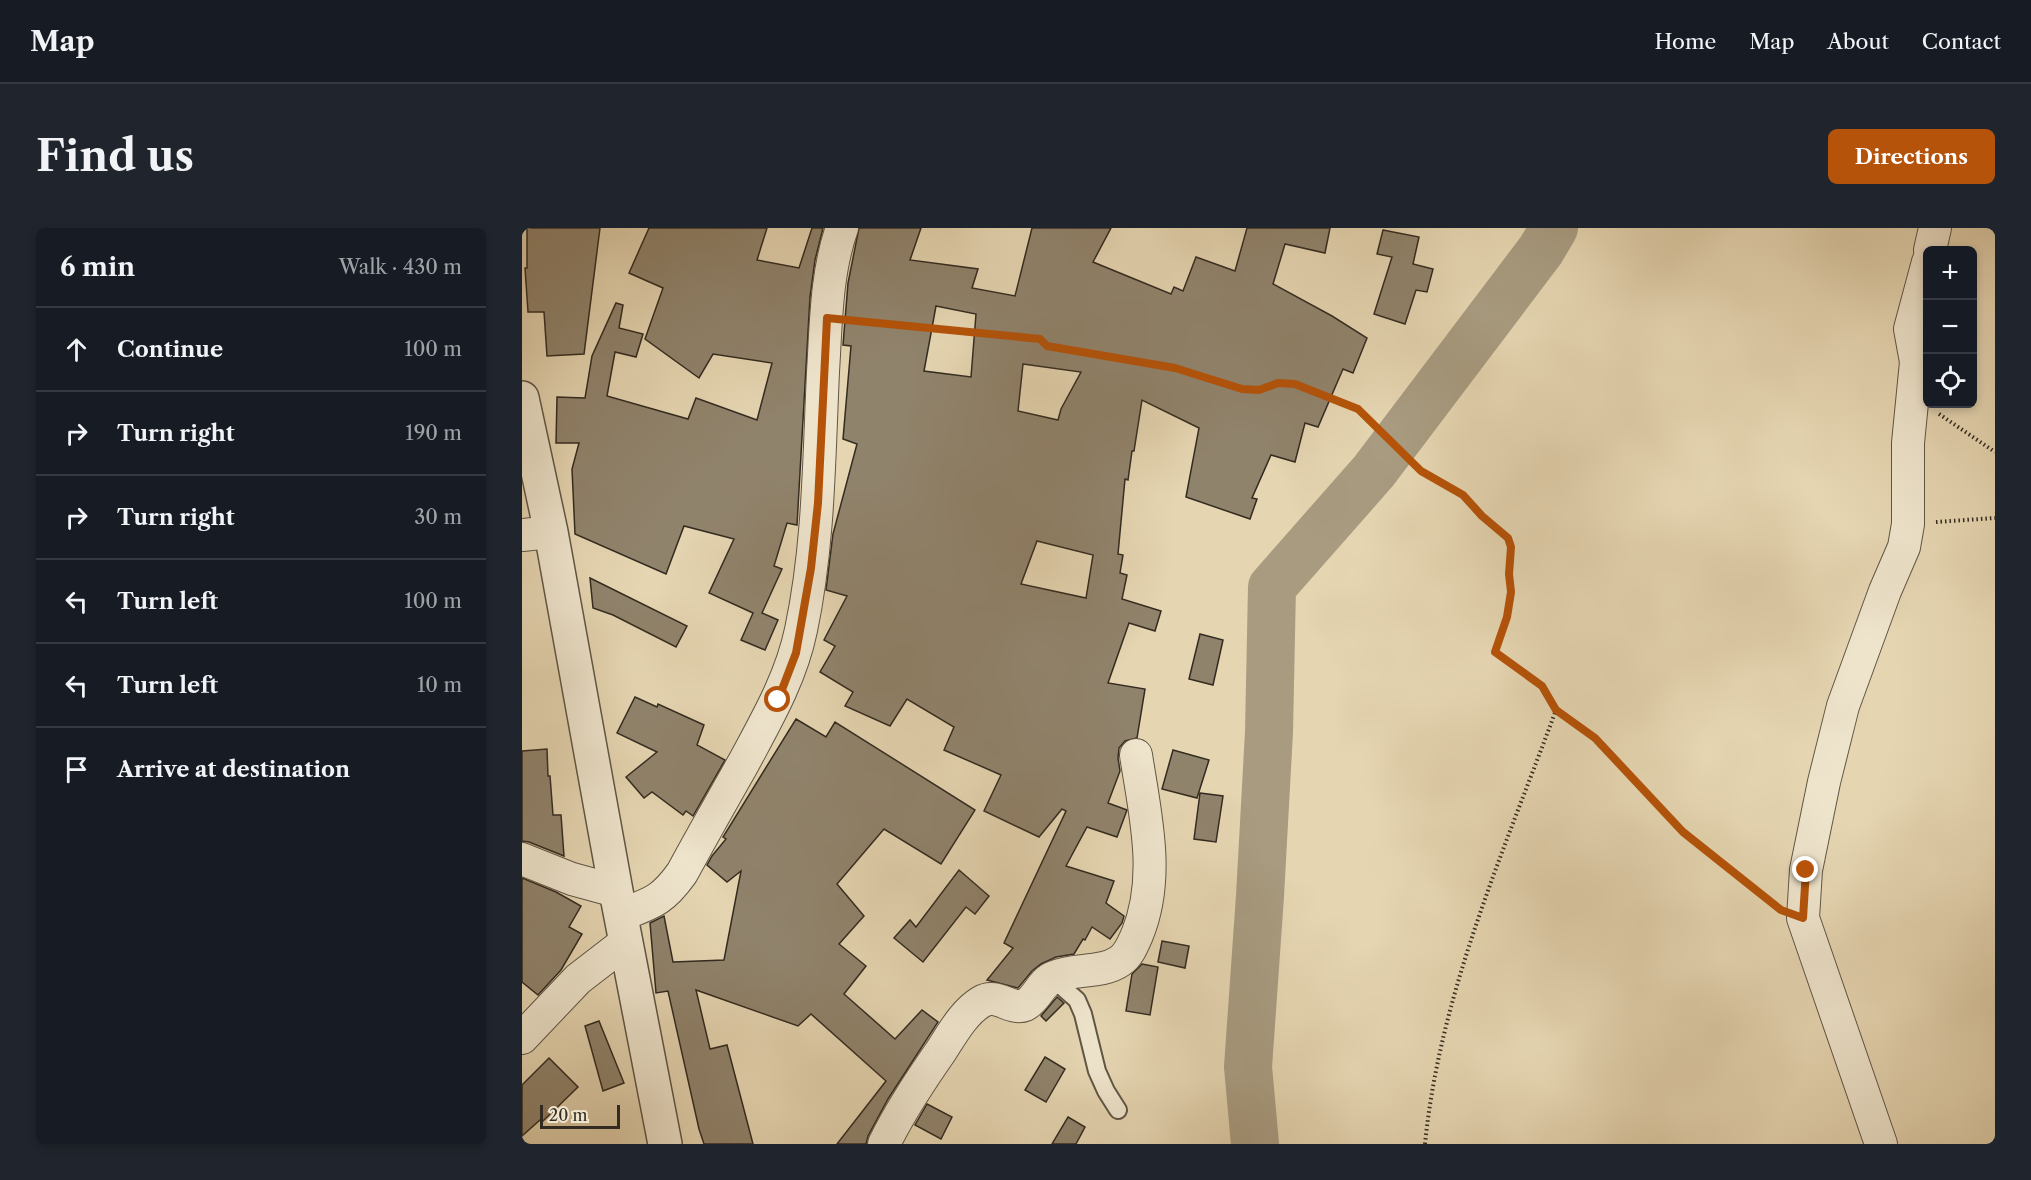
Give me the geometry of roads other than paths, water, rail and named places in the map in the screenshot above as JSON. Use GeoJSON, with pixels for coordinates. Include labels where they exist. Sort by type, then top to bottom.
{"type":"FeatureCollection","features":[{"type":"Feature","properties":{"kind":"street"},"geometry":{"type":"LineString","coordinates":[[522,1038],[578,979],[621,916],[656,902],[670,890],[682,873],[778,700],[796,653],[811,568],[818,503],[827,318],[834,257],[843,228]]}},
{"type":"Feature","properties":{"kind":"street"},"geometry":{"type":"LineString","coordinates":[[1931,246],[1935,228]]}},
{"type":"Feature","properties":{"kind":"street"},"geometry":{"type":"LineString","coordinates":[[1881,1144],[1803,918],[1806,870],[1824,782],[1843,706],[1904,547],[1908,524],[1908,444],[1916,362],[1910,329],[1923,281]]}},
{"type":"Feature","properties":{"kind":"street"},"geometry":{"type":"LineString","coordinates":[[522,398],[537,533],[621,916],[665,1144]]}},
{"type":"Feature","properties":{"kind":"street"},"geometry":{"type":"LineString","coordinates":[[884,1144],[902,1108],[959,1023],[979,1003],[987,999],[998,999],[1020,1006],[1026,1004],[1052,978],[1111,967],[1123,960],[1132,947],[1143,921],[1148,891],[1150,849],[1136,755]]}},
{"type":"Feature","properties":{"kind":"street"},"geometry":{"type":"LineString","coordinates":[[522,859],[572,879],[621,916]]}},
{"type":"Feature","properties":{"kind":"lane"},"geometry":{"type":"LineString","coordinates":[[1052,978],[1077,1000],[1083,1014],[1097,1071],[1118,1110]]}},
{"type":"Feature","properties":{"kind":"waterway"},"geometry":{"type":"LineString","coordinates":[[1255,1144],[1248,1067],[1269,732],[1272,587],[1374,471],[1541,250],[1554,228]]}}]}
